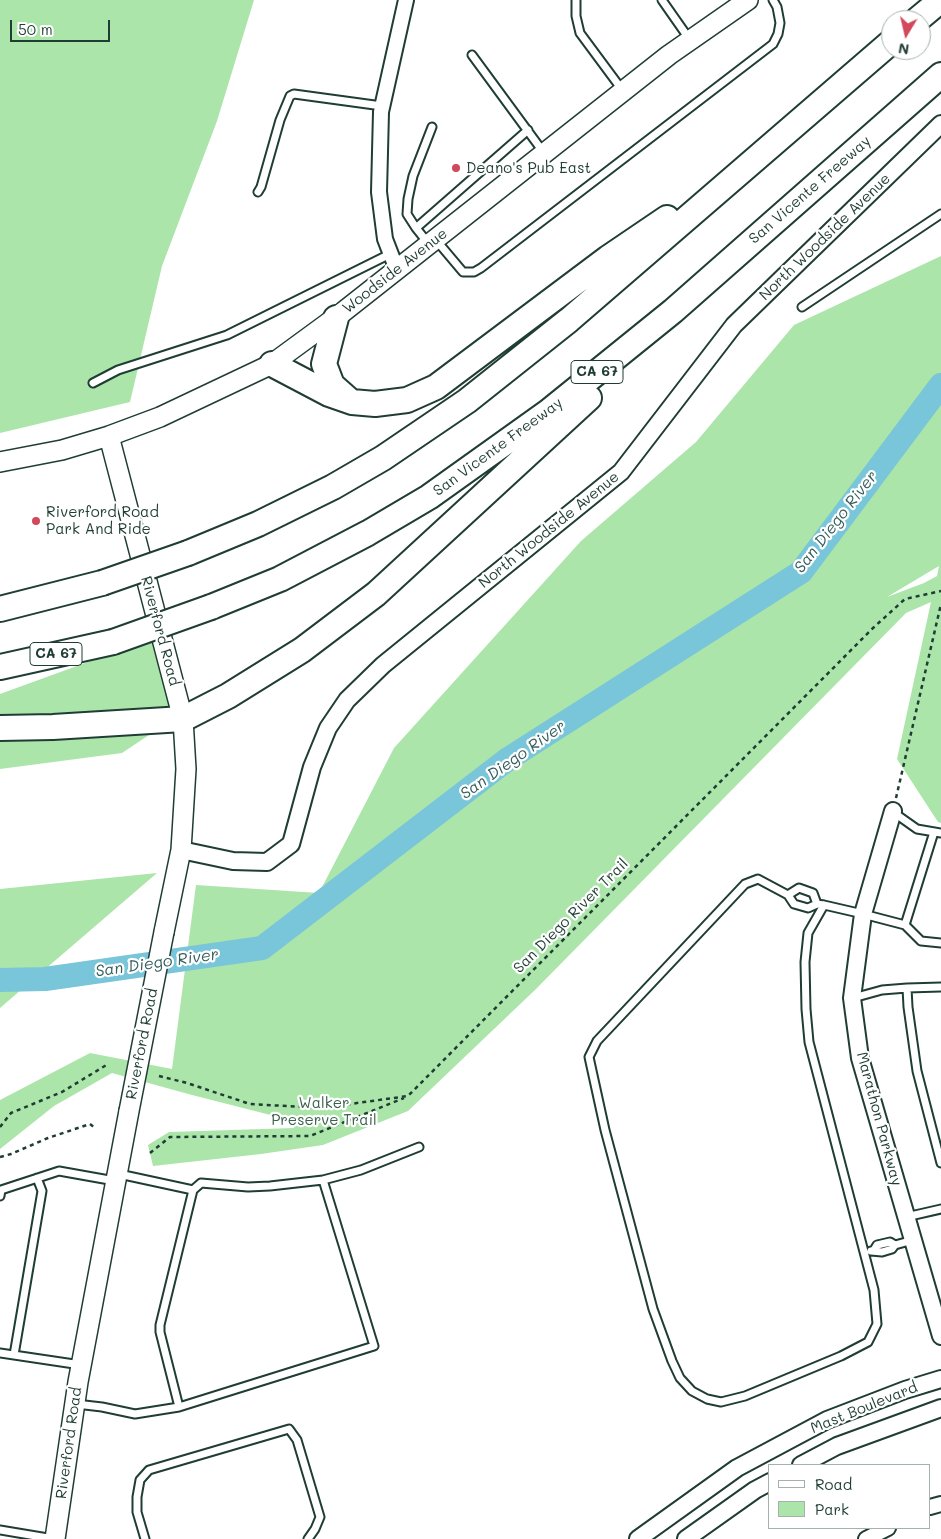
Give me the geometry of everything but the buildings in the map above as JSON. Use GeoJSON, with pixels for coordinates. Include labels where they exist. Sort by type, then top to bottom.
{"type":"FeatureCollection","features":[{"type":"Feature","properties":{"kind":"highway"},"geometry":{"type":"LineString","coordinates":[[928,10],[940,0]]}},
{"type":"Feature","properties":{"kind":"highway"},"geometry":{"type":"LineString","coordinates":[[0,608],[102,584],[188,553],[258,524],[333,487],[383,458],[467,401],[569,320],[881,51]]}},
{"type":"Feature","properties":{"kind":"highway","name":"San Vicente Freeway"},"geometry":{"type":"LineString","coordinates":[[0,667],[113,642],[211,607],[280,579],[368,533],[429,497],[548,412],[673,311],[941,75]]}},
{"type":"Feature","properties":{"kind":"highway"},"geometry":{"type":"LineString","coordinates":[[272,364],[329,394],[352,402],[375,404],[407,400],[436,386],[608,258],[758,157]]}},
{"type":"Feature","properties":{"kind":"highway"},"geometry":{"type":"LineString","coordinates":[[0,728],[54,727],[183,719],[228,696],[302,650],[376,594],[584,403],[673,311]]}},
{"type":"Feature","properties":{"kind":"highway"},"geometry":{"type":"LineString","coordinates":[[336,318],[324,364],[332,385],[352,402]]}},
{"type":"Feature","properties":{"kind":"main road","name":"Woodside Avenue"},"geometry":{"type":"LineString","coordinates":[[0,462],[62,450],[109,436],[160,417],[272,364],[336,318],[393,262],[432,242],[623,92],[748,0]]}},
{"type":"Feature","properties":{"kind":"main road","name":"Riverford Road"},"geometry":{"type":"LineString","coordinates":[[55,1539],[81,1365],[181,850],[186,769],[183,719],[109,436]]}},
{"type":"Feature","properties":{"kind":"street"},"geometry":{"type":"LineString","coordinates":[[393,262],[385,239],[379,192],[382,106],[406,0]]}},
{"type":"Feature","properties":{"kind":"street","name":"North Woodside Avenue"},"geometry":{"type":"LineString","coordinates":[[181,850],[232,861],[267,862],[291,844],[312,767],[328,728],[347,700],[383,665],[621,472],[734,325],[940,129]]}},
{"type":"Feature","properties":{"kind":"street","name":"Marathon Parkway"},"geometry":{"type":"LineString","coordinates":[[893,812],[863,914],[852,998],[860,1058],[941,1336]]}},
{"type":"Feature","properties":{"kind":"street","name":"Mast Boulevard"},"geometry":{"type":"LineString","coordinates":[[638,1539],[737,1468],[826,1420],[905,1390],[941,1379]]}},
{"type":"Feature","properties":{"kind":"street","name":"Mast Boulevard"},"geometry":{"type":"LineString","coordinates":[[802,1464],[837,1446],[941,1408]]}},
{"type":"Feature","properties":{"kind":"street"},"geometry":{"type":"LineString","coordinates":[[686,1539],[755,1490],[768,1483]]}},
{"type":"Feature","properties":{"kind":"street"},"geometry":{"type":"LineString","coordinates":[[866,1539],[886,1529]]}},
{"type":"Feature","properties":{"kind":"lane"},"geometry":{"type":"LineString","coordinates":[[576,0],[576,16],[580,33],[623,92]]}},
{"type":"Feature","properties":{"kind":"lane"},"geometry":{"type":"LineString","coordinates":[[662,0],[690,41]]}},
{"type":"Feature","properties":{"kind":"lane"},"geometry":{"type":"LineString","coordinates":[[432,127],[413,176],[407,214],[416,228],[463,272],[474,272],[773,44],[778,34],[780,23],[777,7],[773,0]]}},
{"type":"Feature","properties":{"kind":"lane"},"geometry":{"type":"LineString","coordinates":[[472,56],[545,153]]}},
{"type":"Feature","properties":{"kind":"lane"},"geometry":{"type":"LineString","coordinates":[[258,192],[280,120],[290,96],[294,94],[382,106]]}},
{"type":"Feature","properties":{"kind":"lane"},"geometry":{"type":"LineString","coordinates":[[416,228],[528,130]]}},
{"type":"Feature","properties":{"kind":"lane"},"geometry":{"type":"LineString","coordinates":[[802,307],[941,214]]}},
{"type":"Feature","properties":{"kind":"lane"},"geometry":{"type":"LineString","coordinates":[[93,383],[118,370],[227,335],[393,262]]}},
{"type":"Feature","properties":{"kind":"lane"},"geometry":{"type":"LineString","coordinates":[[893,812],[917,830],[938,833],[905,925]]}},
{"type":"Feature","properties":{"kind":"lane"},"geometry":{"type":"LineString","coordinates":[[820,905],[808,932],[805,962],[809,1042],[816,1075],[865,1252],[874,1290],[876,1324],[868,1342],[841,1356],[745,1396],[721,1402],[707,1399],[692,1391],[680,1378],[653,1309],[605,1130],[589,1057],[596,1041],[745,884],[758,879],[788,895],[794,904],[808,908],[820,905],[905,925],[921,941],[941,943]]}},
{"type":"Feature","properties":{"kind":"lane"},"geometry":{"type":"LineString","coordinates":[[788,895],[799,888],[813,893],[820,905]]}},
{"type":"Feature","properties":{"kind":"lane"},"geometry":{"type":"LineString","coordinates":[[852,998],[882,990],[941,987]]}},
{"type":"Feature","properties":{"kind":"lane"},"geometry":{"type":"LineString","coordinates":[[907,988],[917,1071],[941,1163]]}},
{"type":"Feature","properties":{"kind":"lane"},"geometry":{"type":"LineString","coordinates":[[179,1407],[160,1332],[160,1325],[194,1190],[202,1183],[270,1186],[324,1180],[361,1170],[419,1147]]}},
{"type":"Feature","properties":{"kind":"lane"},"geometry":{"type":"LineString","coordinates":[[0,1196],[1,1190],[59,1171],[116,1177],[194,1190]]}},
{"type":"Feature","properties":{"kind":"lane"},"geometry":{"type":"LineString","coordinates":[[14,1355],[42,1190],[37,1178]]}},
{"type":"Feature","properties":{"kind":"lane"},"geometry":{"type":"LineString","coordinates":[[74,1404],[102,1407],[135,1414],[179,1407],[374,1346],[324,1180]]}},
{"type":"Feature","properties":{"kind":"lane"},"geometry":{"type":"LineString","coordinates":[[906,1216],[941,1209]]}},
{"type":"Feature","properties":{"kind":"lane"},"geometry":{"type":"LineString","coordinates":[[865,1252],[874,1250],[878,1245],[890,1242],[895,1245],[913,1240]]}},
{"type":"Feature","properties":{"kind":"lane"},"geometry":{"type":"LineString","coordinates":[[0,1353],[81,1365]]}},
{"type":"Feature","properties":{"kind":"lane"},"geometry":{"type":"LineString","coordinates":[[145,1539],[137,1512],[137,1497],[140,1480],[149,1470],[289,1429],[297,1440],[320,1517],[308,1539]]}},
{"type":"Feature","properties":{"kind":"lane"},"geometry":{"type":"LineString","coordinates":[[0,1530],[55,1539]]}},
{"type":"Feature","properties":{"kind":"path","name":"San Diego River Trail"},"geometry":{"type":"LineString","coordinates":[[408,1096],[874,628],[905,599],[941,590]]}},
{"type":"Feature","properties":{"kind":"path"},"geometry":{"type":"LineString","coordinates":[[893,812],[941,604]]}},
{"type":"Feature","properties":{"kind":"path"},"geometry":{"type":"LineString","coordinates":[[0,1127],[11,1113],[62,1092],[108,1064]]}},
{"type":"Feature","properties":{"kind":"path"},"geometry":{"type":"LineString","coordinates":[[159,1076],[187,1083],[250,1104],[321,1108],[408,1096]]}},
{"type":"Feature","properties":{"kind":"path"},"geometry":{"type":"LineString","coordinates":[[150,1153],[170,1137],[310,1136],[408,1096]]}},
{"type":"Feature","properties":{"kind":"path"},"geometry":{"type":"LineString","coordinates":[[0,1157],[90,1124],[95,1128]]}},
{"type":"Feature","properties":{"kind":"green space"},"geometry":{"type":"Polygon","coordinates":[[[0,0],[254,0],[217,121],[162,266],[130,402],[0,433],[0,0]]]}},
{"type":"Feature","properties":{"kind":"green space","name":"Walker Preserve Trail"},"geometry":{"type":"Polygon","coordinates":[[[941,256],[941,823],[938,822],[897,759],[931,602],[906,613],[536,989],[408,1111],[323,1145],[153,1166],[148,1145],[169,1132],[294,1128],[294,1121],[112,1073],[54,1106],[0,1149],[0,1100],[90,1053],[172,1069],[196,885],[319,893],[394,748],[581,541],[696,442],[794,325],[941,256]],[[939,566],[887,597],[924,583],[937,576],[939,566]]]}},
{"type":"Feature","properties":{"kind":"green space"},"geometry":{"type":"Polygon","coordinates":[[[151,639],[173,719],[122,753],[0,769],[0,694],[151,639]]]}},
{"type":"Feature","properties":{"kind":"green space"},"geometry":{"type":"Polygon","coordinates":[[[157,873],[0,1008],[0,889],[157,873]]]}},
{"type":"Feature","properties":{"kind":"waterway","name":"San Diego River"},"geometry":{"type":"LineString","coordinates":[[0,980],[45,979],[262,948],[508,759],[801,572],[941,385]]}},
{"type":"Feature","properties":{"kind":"place","name":"Deano's Pub East"},"geometry":{"type":"Point","coordinates":[456,168]}},
{"type":"Feature","properties":{"kind":"place","name":"Riverford Road Park And Ride"},"geometry":{"type":"Point","coordinates":[36,521]}}]}
